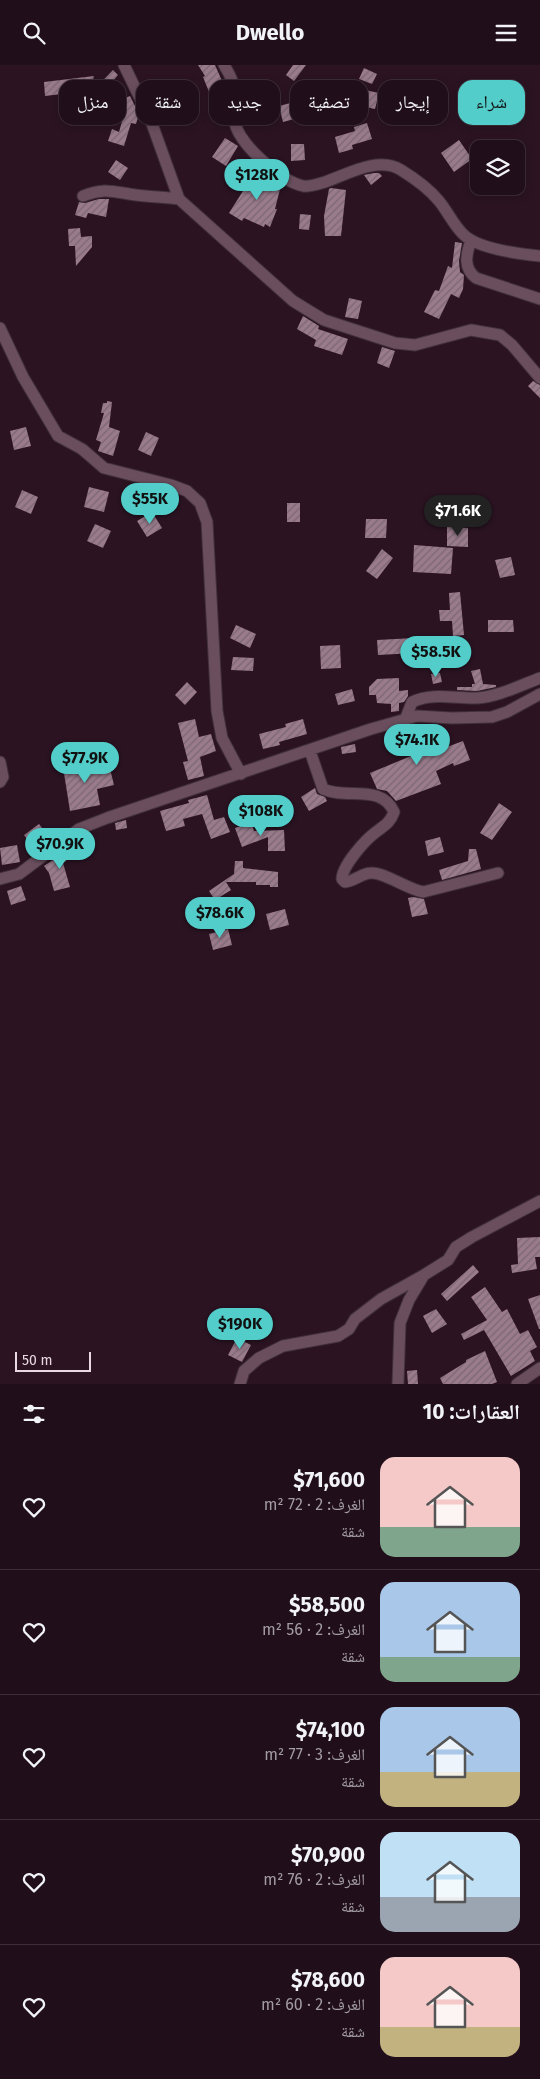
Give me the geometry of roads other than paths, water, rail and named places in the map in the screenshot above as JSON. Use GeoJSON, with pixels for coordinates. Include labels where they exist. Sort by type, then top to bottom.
{"type":"FeatureCollection","features":[{"type":"Feature","properties":{"kind":"street"},"geometry":{"type":"LineString","coordinates":[[124,65],[151,121],[179,199],[276,287],[309,313],[374,337],[408,345],[431,342],[452,334],[471,330],[493,333],[500,335],[512,345],[540,378]]}},
{"type":"Feature","properties":{"kind":"street"},"geometry":{"type":"LineString","coordinates":[[224,65],[234,87],[235,121],[238,133],[252,150],[280,174],[296,184],[306,187],[317,185],[371,165],[390,165],[401,170],[430,192],[439,201],[463,235],[471,240],[500,250],[540,256]]}},
{"type":"Feature","properties":{"kind":"street"},"geometry":{"type":"LineString","coordinates":[[83,196],[96,190],[106,189],[134,195],[179,199]]}},
{"type":"Feature","properties":{"kind":"street"},"geometry":{"type":"LineString","coordinates":[[471,240],[466,258],[470,273],[476,278],[540,299]]}},
{"type":"Feature","properties":{"kind":"street"},"geometry":{"type":"LineString","coordinates":[[0,328],[23,377],[58,436],[82,449],[104,469],[171,485],[187,491],[200,503],[207,522],[218,711],[222,738],[240,774]]}},
{"type":"Feature","properties":{"kind":"street"},"geometry":{"type":"LineString","coordinates":[[405,719],[412,702],[419,699],[442,697],[479,698],[540,678]]}},
{"type":"Feature","properties":{"kind":"street"},"geometry":{"type":"LineString","coordinates":[[0,879],[19,874],[79,829],[405,719],[423,716],[452,719],[492,717],[508,713],[540,694]]}},
{"type":"Feature","properties":{"kind":"street"},"geometry":{"type":"LineString","coordinates":[[310,751],[323,789],[335,793],[356,792],[383,798],[391,805],[394,812],[391,821],[370,837],[349,862],[342,875],[342,879],[345,882],[373,873],[380,874],[414,890],[423,892],[498,873]]}},
{"type":"Feature","properties":{"kind":"street"},"geometry":{"type":"LineString","coordinates":[[0,763],[3,777],[0,782]]}},
{"type":"Feature","properties":{"kind":"street"},"geometry":{"type":"LineString","coordinates":[[240,1384],[244,1371],[259,1358],[283,1346],[338,1336],[349,1329],[355,1319],[380,1299],[448,1260],[456,1247],[540,1201]]}},
{"type":"Feature","properties":{"kind":"street"},"geometry":{"type":"LineString","coordinates":[[398,1384],[400,1323],[409,1300],[424,1275]]}},
{"type":"Feature","properties":{"kind":"street"},"geometry":{"type":"LineString","coordinates":[[517,1384],[540,1368]]}}]}
